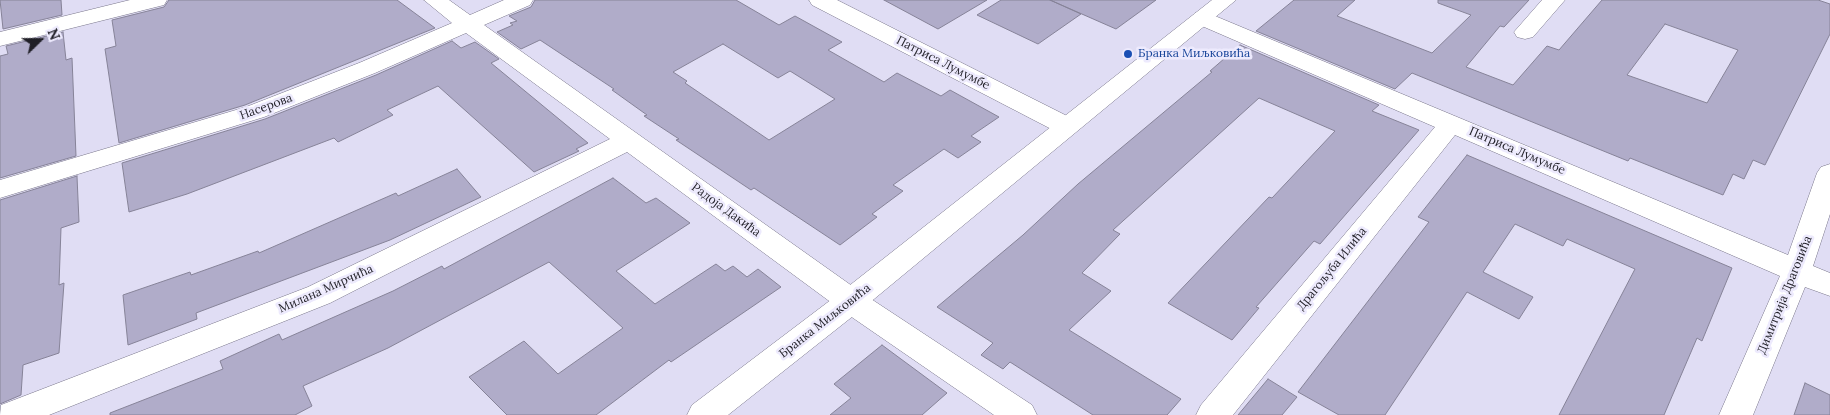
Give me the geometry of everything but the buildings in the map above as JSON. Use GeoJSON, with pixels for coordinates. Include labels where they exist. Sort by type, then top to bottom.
{"type":"FeatureCollection","features":[{"type":"Feature","properties":{"kind":"street"},"geometry":{"type":"LineString","coordinates":[[0,39],[156,0]]}},
{"type":"Feature","properties":{"kind":"street","name":"Радоја Дакића"},"geometry":{"type":"LineString","coordinates":[[435,0],[851,301],[1020,415]]}},
{"type":"Feature","properties":{"kind":"street","name":"Насерова"},"geometry":{"type":"LineString","coordinates":[[0,189],[255,112],[367,68],[522,0]]}},
{"type":"Feature","properties":{"kind":"street","name":"Патриса Лумумбе"},"geometry":{"type":"LineString","coordinates":[[820,0],[1066,126]]}},
{"type":"Feature","properties":{"kind":"street","name":"Бранка Миљковића"},"geometry":{"type":"LineString","coordinates":[[704,415],[851,301],[1066,126],[1225,0]]}},
{"type":"Feature","properties":{"kind":"street"},"geometry":{"type":"LineString","coordinates":[[1525,32],[1552,0]]}},
{"type":"Feature","properties":{"kind":"street","name":"Патриса Лумумбе"},"geometry":{"type":"LineString","coordinates":[[1203,18],[1830,285]]}},
{"type":"Feature","properties":{"kind":"street","name":"Драгољуба Илића"},"geometry":{"type":"LineString","coordinates":[[1213,415],[1451,124]]}},
{"type":"Feature","properties":{"kind":"street","name":"Милана Мирчића"},"geometry":{"type":"LineString","coordinates":[[13,415],[318,295],[629,140]]}},
{"type":"Feature","properties":{"kind":"street","name":"Димитрија Драговића"},"geometry":{"type":"LineString","coordinates":[[1736,415],[1797,270],[1830,173]]}},
{"type":"Feature","properties":{"kind":"place","name":"Бранка Миљковића"},"geometry":{"type":"Point","coordinates":[1128,54]}}]}
